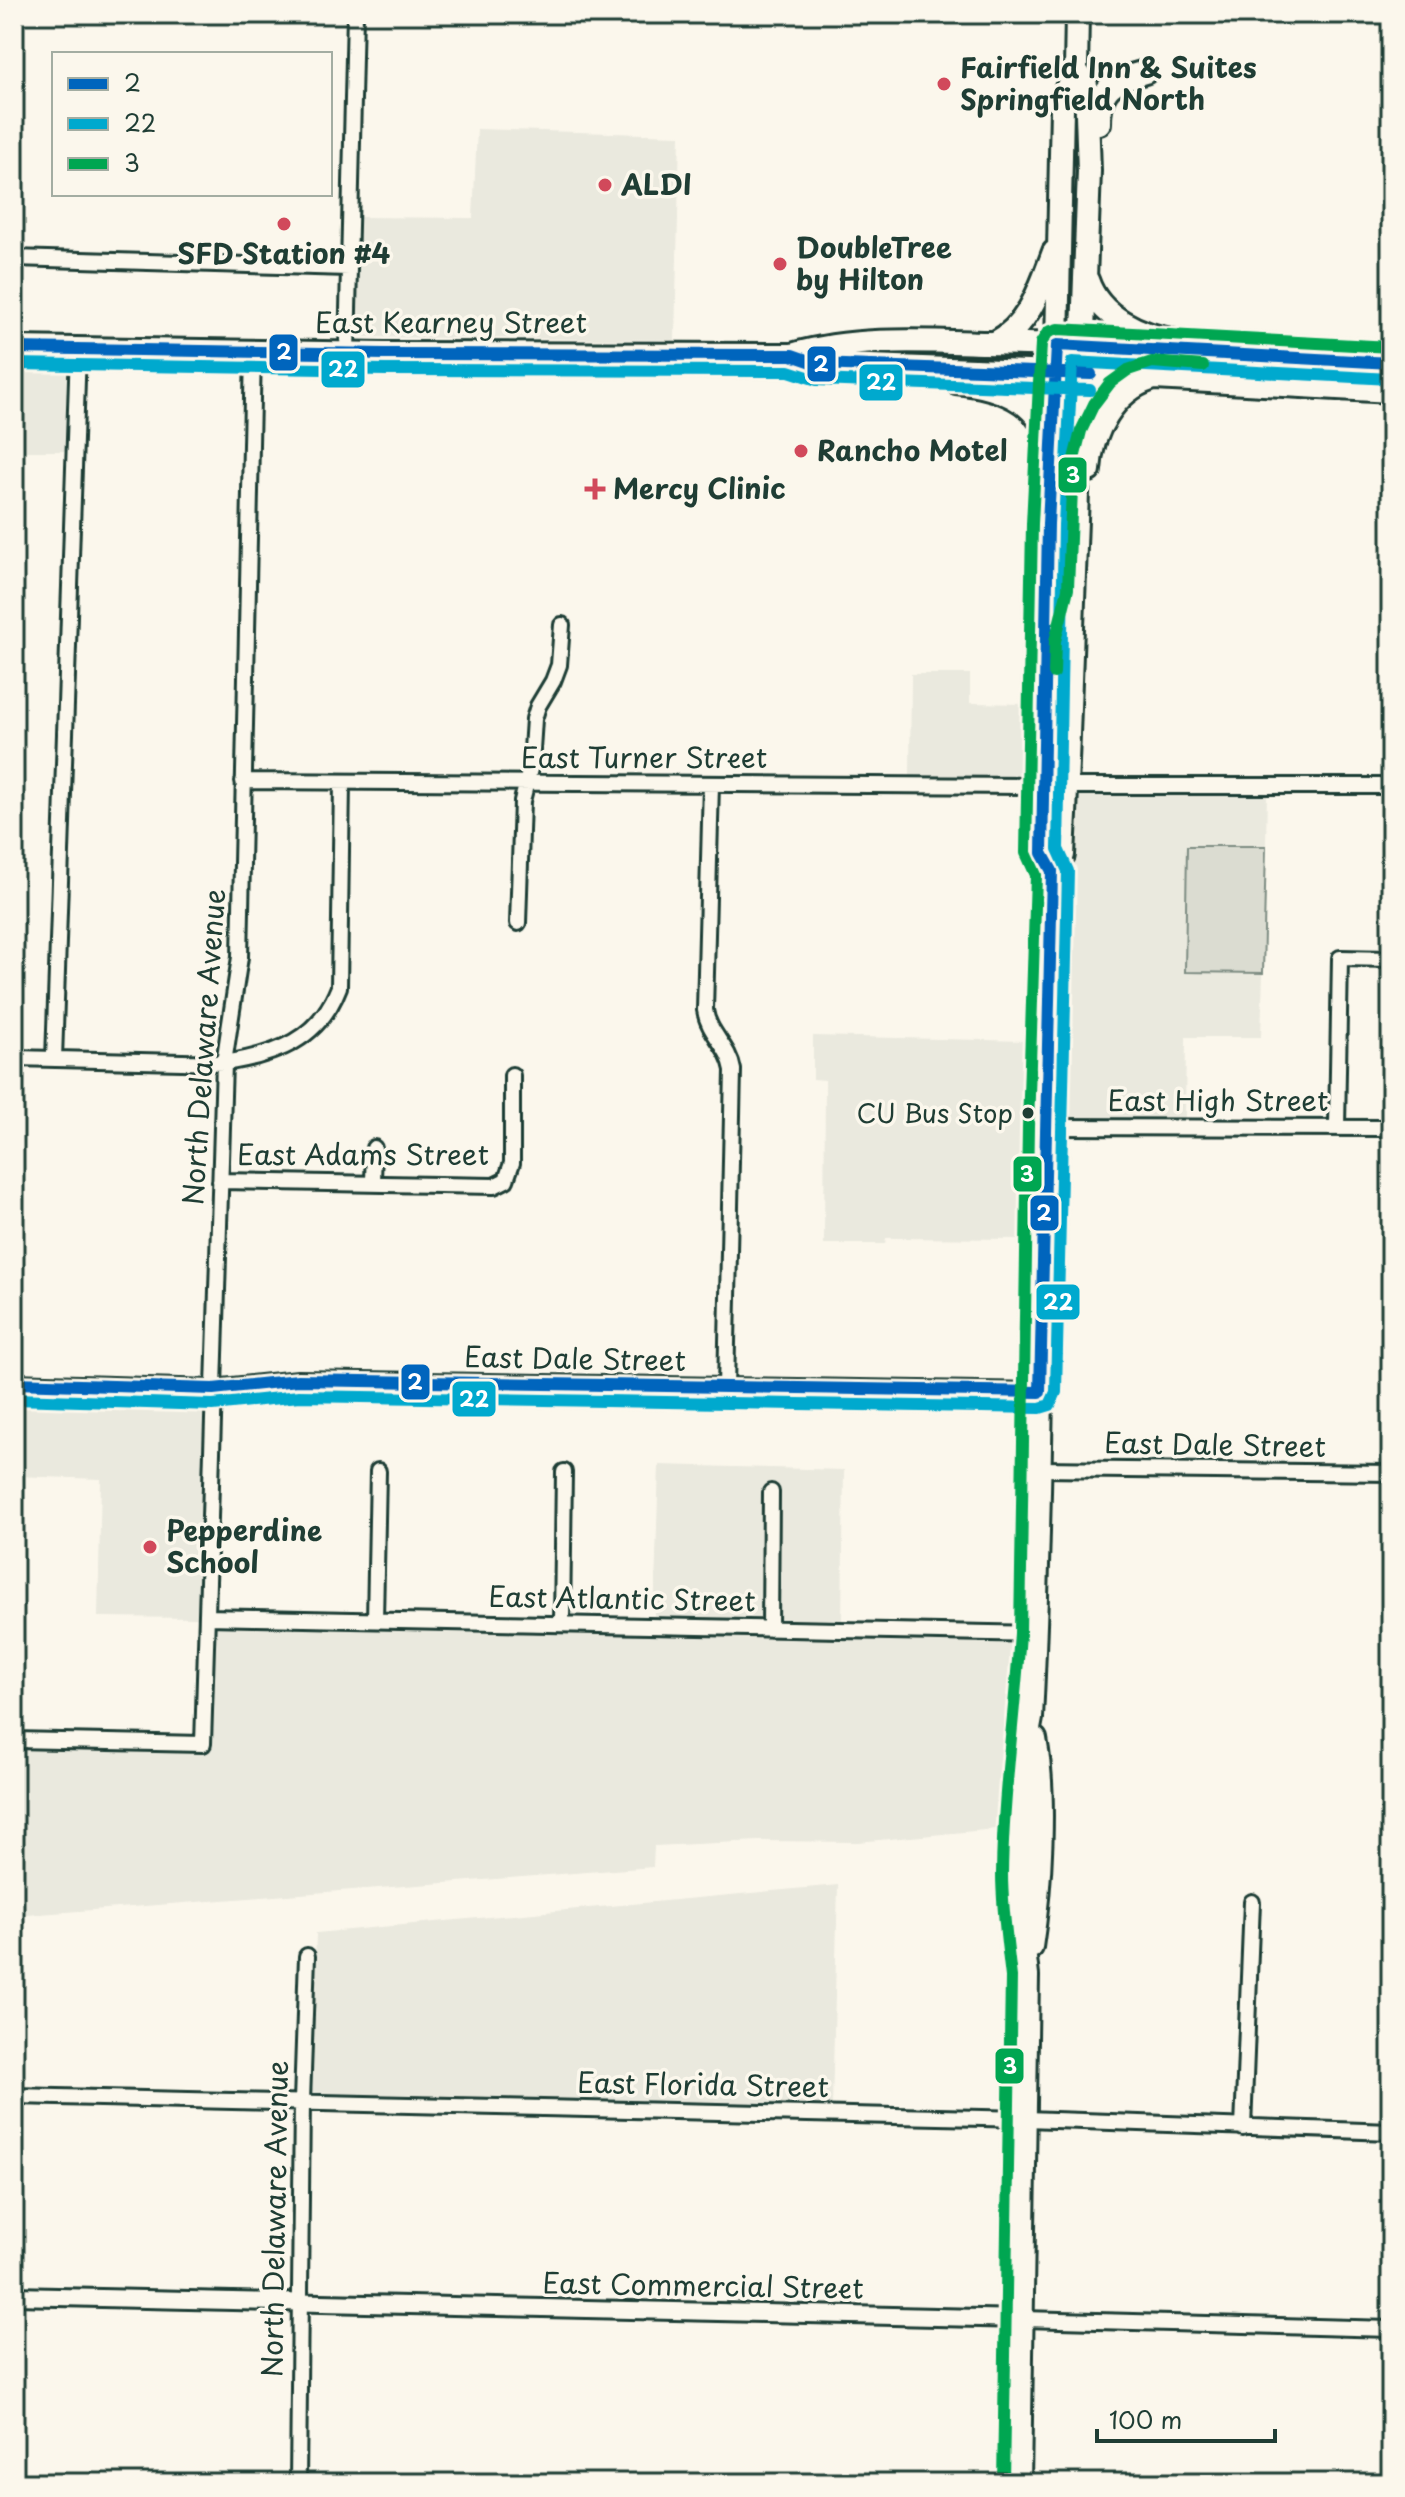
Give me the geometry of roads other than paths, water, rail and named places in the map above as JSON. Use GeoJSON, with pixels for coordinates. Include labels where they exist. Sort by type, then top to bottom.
{"type":"FeatureCollection","features":[{"type":"Feature","properties":{"kind":"main road"},"geometry":{"type":"LineString","coordinates":[[1055,786],[1060,781],[1056,771],[1056,706],[1046,693],[1051,457],[1057,345],[1062,108],[1076,70],[1077,14]]}},
{"type":"Feature","properties":{"kind":"main road"},"geometry":{"type":"LineString","coordinates":[[1019,2483],[1027,1976],[1036,1918],[1039,1818],[1038,1754],[1031,1718],[1036,1634],[1044,1127],[1057,863],[1042,853],[1055,786],[1071,643],[1089,158],[1086,85],[1076,70]]}},
{"type":"Feature","properties":{"kind":"main road"},"geometry":{"type":"LineString","coordinates":[[1088,203],[1098,158],[1102,96],[1118,80],[1145,72]]}},
{"type":"Feature","properties":{"kind":"main road"},"geometry":{"type":"LineString","coordinates":[[995,343],[1011,333],[1030,310],[1059,240]]}},
{"type":"Feature","properties":{"kind":"main road"},"geometry":{"type":"LineString","coordinates":[[1085,275],[1093,296],[1100,304],[1126,324],[1153,337],[1189,342],[1341,349],[1391,360]]}},
{"type":"Feature","properties":{"kind":"main road","name":"East Kearney Street"},"geometry":{"type":"LineString","coordinates":[[14,348],[792,355],[846,343],[995,343],[1391,360]]}},
{"type":"Feature","properties":{"kind":"main road","name":"East Kearney Street"},"geometry":{"type":"LineString","coordinates":[[792,355],[818,364],[1082,374],[1391,391]]}},
{"type":"Feature","properties":{"kind":"main road"},"geometry":{"type":"LineString","coordinates":[[907,366],[927,379],[985,385],[1020,400],[1043,422],[1051,457]]}},
{"type":"Feature","properties":{"kind":"main road"},"geometry":{"type":"LineString","coordinates":[[1071,643],[1084,591],[1091,449],[1108,413],[1123,393],[1135,384],[1152,378]]}},
{"type":"Feature","properties":{"kind":"street"},"geometry":{"type":"LineString","coordinates":[[347,353],[355,14]]}},
{"type":"Feature","properties":{"kind":"street"},"geometry":{"type":"LineString","coordinates":[[14,258],[349,268]]}},
{"type":"Feature","properties":{"kind":"street"},"geometry":{"type":"LineString","coordinates":[[54,1059],[78,350]]}},
{"type":"Feature","properties":{"kind":"street","name":"North Delaware Avenue"},"geometry":{"type":"LineString","coordinates":[[14,1740],[203,1744],[224,1063],[240,957],[253,352]]}},
{"type":"Feature","properties":{"kind":"street"},"geometry":{"type":"LineString","coordinates":[[518,923],[522,801],[531,765],[535,712],[553,681],[562,656],[562,625]]}},
{"type":"Feature","properties":{"kind":"street","name":"East Turner Street"},"geometry":{"type":"LineString","coordinates":[[243,781],[1391,786]]}},
{"type":"Feature","properties":{"kind":"street"},"geometry":{"type":"LineString","coordinates":[[14,1058],[224,1063],[255,1058],[293,1044],[331,1008],[339,987],[342,783]]}},
{"type":"Feature","properties":{"kind":"street"},"geometry":{"type":"LineString","coordinates":[[711,784],[705,1010],[710,1027],[730,1054],[733,1070],[726,1388]]}},
{"type":"Feature","properties":{"kind":"street"},"geometry":{"type":"LineString","coordinates":[[1337,1127],[1340,958],[1391,959]]}},
{"type":"Feature","properties":{"kind":"street","name":"East Adams Street"},"geometry":{"type":"LineString","coordinates":[[220,1181],[511,1186],[512,1075]]}},
{"type":"Feature","properties":{"kind":"street","name":"East High Street"},"geometry":{"type":"LineString","coordinates":[[1044,1127],[1391,1128]]}},
{"type":"Feature","properties":{"kind":"street"},"geometry":{"type":"LineString","coordinates":[[373,1182],[374,1148]]}},
{"type":"Feature","properties":{"kind":"street","name":"East Dale Street"},"geometry":{"type":"LineString","coordinates":[[14,1383],[213,1389],[298,1380],[1040,1392]]}},
{"type":"Feature","properties":{"kind":"street","name":"East Dale Street"},"geometry":{"type":"LineString","coordinates":[[1039,1469],[1391,1473]]}},
{"type":"Feature","properties":{"kind":"street"},"geometry":{"type":"LineString","coordinates":[[375,1620],[378,1471]]}},
{"type":"Feature","properties":{"kind":"street"},"geometry":{"type":"LineString","coordinates":[[562,1623],[564,1472]]}},
{"type":"Feature","properties":{"kind":"street"},"geometry":{"type":"LineString","coordinates":[[770,1629],[771,1492]]}},
{"type":"Feature","properties":{"kind":"street","name":"East Atlantic Street"},"geometry":{"type":"LineString","coordinates":[[207,1617],[1036,1634]]}},
{"type":"Feature","properties":{"kind":"street"},"geometry":{"type":"LineString","coordinates":[[1243,2128],[1252,1902]]}},
{"type":"Feature","properties":{"kind":"street","name":"North Delaware Avenue"},"geometry":{"type":"LineString","coordinates":[[298,2483],[302,2101],[307,1956]]}},
{"type":"Feature","properties":{"kind":"street","name":"East Florida Street"},"geometry":{"type":"LineString","coordinates":[[14,2096],[1026,2119],[1391,2132]]}},
{"type":"Feature","properties":{"kind":"street","name":"East Commercial Street"},"geometry":{"type":"LineString","coordinates":[[14,2296],[1391,2329]]}},
{"type":"Feature","properties":{"kind":"place","name":"Fairfield Inn & Suites Springfield North"},"geometry":{"type":"Point","coordinates":[944,84]}},
{"type":"Feature","properties":{"kind":"place","name":"ALDI"},"geometry":{"type":"Point","coordinates":[605,185]}},
{"type":"Feature","properties":{"kind":"place","name":"SFD Station #4"},"geometry":{"type":"Point","coordinates":[284,224]}},
{"type":"Feature","properties":{"kind":"place","name":"DoubleTree by Hilton"},"geometry":{"type":"Point","coordinates":[780,264]}},
{"type":"Feature","properties":{"kind":"place","name":"Rancho Motel"},"geometry":{"type":"Point","coordinates":[801,451]}},
{"type":"Feature","properties":{"kind":"place","name":"Mercy Clinic"},"geometry":{"type":"Point","coordinates":[595,489]}},
{"type":"Feature","properties":{"kind":"place","name":"CU Bus Stop"},"geometry":{"type":"Point","coordinates":[1028,1113]}},
{"type":"Feature","properties":{"kind":"place","name":"Pepperdine School"},"geometry":{"type":"Point","coordinates":[150,1547]}}]}
